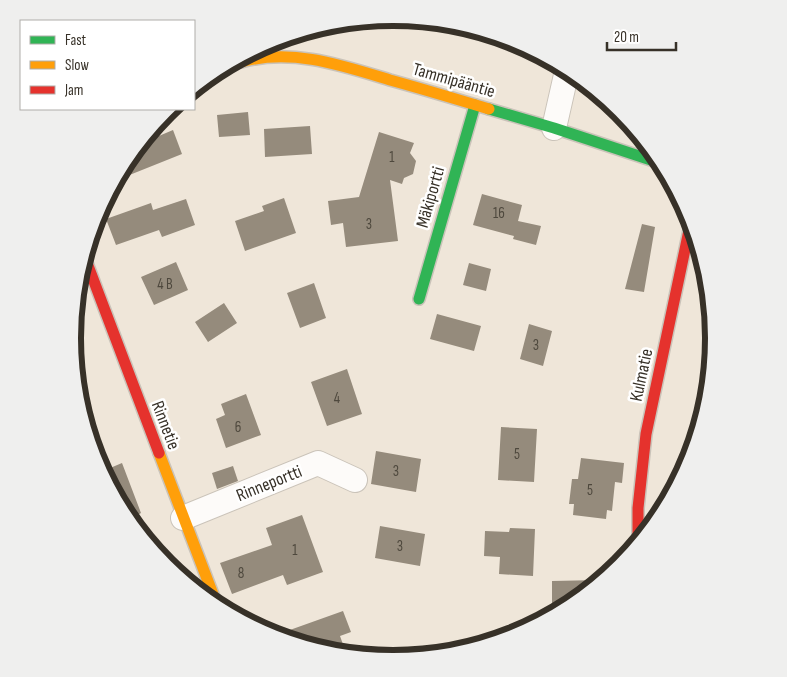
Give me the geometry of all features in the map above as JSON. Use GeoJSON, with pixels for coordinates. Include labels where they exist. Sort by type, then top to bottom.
{"type":"FeatureCollection","features":[{"type":"Feature","properties":{"kind":"street","name":"Tammipääntie"},"geometry":{"type":"LineString","coordinates":[[251,60],[299,56],[334,63],[554,128],[649,159]]}},
{"type":"Feature","properties":{"kind":"street"},"geometry":{"type":"LineString","coordinates":[[554,128],[566,78]]}},
{"type":"Feature","properties":{"kind":"street","name":"Mäkiportti"},"geometry":{"type":"LineString","coordinates":[[419,299],[474,104]]}},
{"type":"Feature","properties":{"kind":"street","name":"Kulmatie"},"geometry":{"type":"LineString","coordinates":[[638,532],[638,508],[646,434],[688,235]]}},
{"type":"Feature","properties":{"kind":"street","name":"Rinnetie"},"geometry":{"type":"LineString","coordinates":[[90,267],[212,593]]}},
{"type":"Feature","properties":{"kind":"street","name":"Rinneportti"},"geometry":{"type":"LineString","coordinates":[[183,518],[318,463],[355,480]]}},
{"type":"Feature","properties":{"kind":"building"},"geometry":{"type":"Polygon","coordinates":[[[248,112],[250,135],[219,137],[217,115],[248,112]]]}},
{"type":"Feature","properties":{"kind":"building"},"geometry":{"type":"Polygon","coordinates":[[[310,126],[312,154],[265,157],[264,129],[310,126]]]}},
{"type":"Feature","properties":{"kind":"building"},"geometry":{"type":"Polygon","coordinates":[[[173,130],[182,154],[127,176],[146,148],[155,138],[173,130]]]}},
{"type":"Feature","properties":{"kind":"building"},"geometry":{"type":"Polygon","coordinates":[[[379,132],[414,143],[410,153],[416,161],[413,174],[404,178],[402,184],[390,180],[398,241],[346,247],[343,223],[331,225],[328,201],[359,197],[379,132]]]}},
{"type":"Feature","properties":{"kind":"building"},"geometry":{"type":"Polygon","coordinates":[[[482,194],[522,205],[518,221],[541,226],[536,245],[513,239],[514,236],[473,225],[482,194]]]}},
{"type":"Feature","properties":{"kind":"building"},"geometry":{"type":"Polygon","coordinates":[[[284,198],[296,233],[245,251],[235,221],[264,211],[262,206],[284,198]]]}},
{"type":"Feature","properties":{"kind":"building"},"geometry":{"type":"Polygon","coordinates":[[[186,199],[195,225],[162,237],[159,230],[116,245],[106,219],[151,203],[153,210],[186,199]]]}},
{"type":"Feature","properties":{"kind":"building"},"geometry":{"type":"Polygon","coordinates":[[[642,224],[655,227],[644,292],[625,289],[642,224]]]}},
{"type":"Feature","properties":{"kind":"building"},"geometry":{"type":"Polygon","coordinates":[[[176,262],[188,290],[154,305],[141,277],[176,262]]]}},
{"type":"Feature","properties":{"kind":"building"},"geometry":{"type":"Polygon","coordinates":[[[469,263],[491,269],[486,291],[463,285],[469,263]]]}},
{"type":"Feature","properties":{"kind":"building"},"geometry":{"type":"Polygon","coordinates":[[[314,283],[326,318],[300,328],[287,293],[314,283]]]}},
{"type":"Feature","properties":{"kind":"building"},"geometry":{"type":"Polygon","coordinates":[[[224,303],[237,323],[208,342],[195,322],[224,303]]]}},
{"type":"Feature","properties":{"kind":"building"},"geometry":{"type":"Polygon","coordinates":[[[437,314],[481,326],[474,351],[430,339],[437,314]]]}},
{"type":"Feature","properties":{"kind":"building"},"geometry":{"type":"Polygon","coordinates":[[[529,324],[552,331],[543,366],[520,359],[529,324]]]}},
{"type":"Feature","properties":{"kind":"building"},"geometry":{"type":"Polygon","coordinates":[[[347,369],[362,414],[327,426],[311,382],[347,369]]]}},
{"type":"Feature","properties":{"kind":"building"},"geometry":{"type":"Polygon","coordinates":[[[246,394],[261,435],[226,448],[216,419],[225,415],[221,404],[246,394]]]}},
{"type":"Feature","properties":{"kind":"building"},"geometry":{"type":"Polygon","coordinates":[[[501,427],[537,429],[534,482],[498,480],[501,427]]]}},
{"type":"Feature","properties":{"kind":"building"},"geometry":{"type":"Polygon","coordinates":[[[376,451],[421,459],[416,492],[371,484],[376,451]]]}},
{"type":"Feature","properties":{"kind":"building"},"geometry":{"type":"Polygon","coordinates":[[[581,458],[624,463],[622,483],[615,482],[612,511],[607,510],[606,519],[573,515],[574,504],[569,504],[572,479],[578,479],[581,458]]]}},
{"type":"Feature","properties":{"kind":"building"},"geometry":{"type":"Polygon","coordinates":[[[122,463],[141,513],[137,516],[109,468],[122,463]]]}},
{"type":"Feature","properties":{"kind":"building"},"geometry":{"type":"Polygon","coordinates":[[[233,466],[238,481],[217,489],[212,473],[233,466]]]}},
{"type":"Feature","properties":{"kind":"building"},"geometry":{"type":"Polygon","coordinates":[[[302,515],[323,572],[287,585],[283,575],[232,594],[220,563],[272,545],[266,528],[302,515]]]}},
{"type":"Feature","properties":{"kind":"building"},"geometry":{"type":"Polygon","coordinates":[[[380,526],[425,534],[420,566],[375,558],[380,526]]]}},
{"type":"Feature","properties":{"kind":"building"},"geometry":{"type":"Polygon","coordinates":[[[510,528],[535,529],[533,576],[499,574],[500,557],[484,556],[485,531],[509,532],[510,528]]]}},
{"type":"Feature","properties":{"kind":"building"},"geometry":{"type":"Polygon","coordinates":[[[591,580],[552,608],[552,581],[591,580]]]}},
{"type":"Feature","properties":{"kind":"building"},"geometry":{"type":"Polygon","coordinates":[[[343,611],[351,632],[340,636],[344,647],[286,631],[343,611]]]}},
{"type":"Feature","properties":{"kind":"traffic: fast"},"geometry":{"type":"LineString","coordinates":[[419,299],[475,105]]}},
{"type":"Feature","properties":{"kind":"traffic: fast"},"geometry":{"type":"LineString","coordinates":[[489,109],[649,159]]}},
{"type":"Feature","properties":{"kind":"traffic: slow"},"geometry":{"type":"LineString","coordinates":[[252,60],[279,57],[316,60],[489,109]]}},
{"type":"Feature","properties":{"kind":"traffic: slow"},"geometry":{"type":"LineString","coordinates":[[159,453],[212,593]]}},
{"type":"Feature","properties":{"kind":"traffic: jam"},"geometry":{"type":"LineString","coordinates":[[638,532],[638,508],[646,434],[688,235]]}},
{"type":"Feature","properties":{"kind":"traffic: jam"},"geometry":{"type":"LineString","coordinates":[[89,269],[159,453]]}}]}
